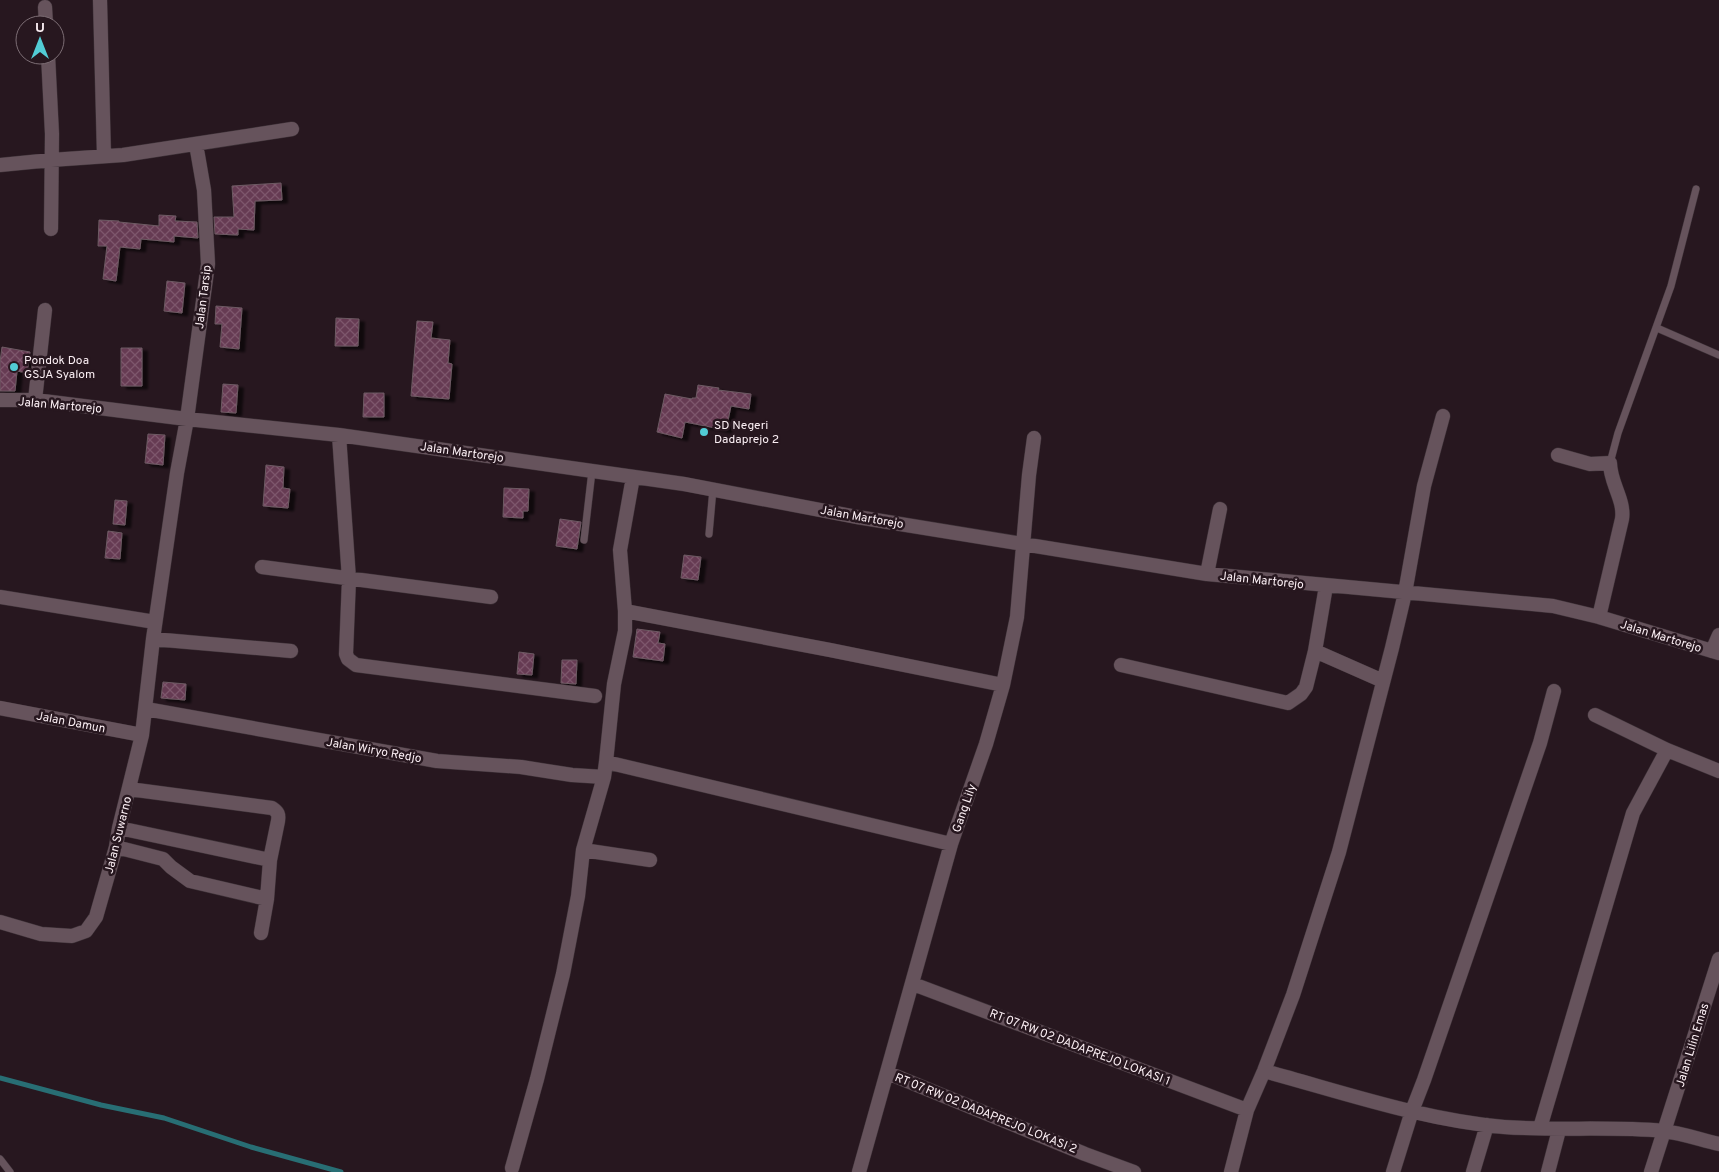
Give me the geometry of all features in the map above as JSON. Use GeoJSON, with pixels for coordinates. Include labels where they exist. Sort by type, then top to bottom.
{"type":"FeatureCollection","features":[{"type":"Feature","properties":{"kind":"street"},"geometry":{"type":"LineString","coordinates":[[100,0],[104,156]]}},
{"type":"Feature","properties":{"kind":"street"},"geometry":{"type":"LineString","coordinates":[[45,7],[45,15]]}},
{"type":"Feature","properties":{"kind":"street"},"geometry":{"type":"LineString","coordinates":[[48,65],[51,229]]}},
{"type":"Feature","properties":{"kind":"street"},"geometry":{"type":"LineString","coordinates":[[0,165],[104,156],[292,129]]}},
{"type":"Feature","properties":{"kind":"street","name":"Jalan Tarsip"},"geometry":{"type":"LineString","coordinates":[[155,622],[187,419],[208,264],[204,190],[196,144]]}},
{"type":"Feature","properties":{"kind":"street"},"geometry":{"type":"LineString","coordinates":[[35,400],[46,310]]}},
{"type":"Feature","properties":{"kind":"street","name":"Jalan Martorejo"},"geometry":{"type":"LineString","coordinates":[[0,400],[35,400],[339,435],[592,471],[714,490],[1024,545],[1207,574],[1553,606],[1599,617],[1715,652]]}},
{"type":"Feature","properties":{"kind":"street"},"geometry":{"type":"LineString","coordinates":[[1231,1172],[1247,1110],[1264,1072],[1293,996],[1339,852],[1392,648],[1405,593],[1424,486],[1443,416]]}},
{"type":"Feature","properties":{"kind":"street"},"geometry":{"type":"LineString","coordinates":[[339,435],[349,579],[346,654],[352,664],[595,696]]}},
{"type":"Feature","properties":{"kind":"street","name":"Gang Lily"},"geometry":{"type":"LineString","coordinates":[[859,1172],[951,844],[986,744],[1003,685],[1017,617],[1034,438]]}},
{"type":"Feature","properties":{"kind":"street"},"geometry":{"type":"LineString","coordinates":[[1558,455],[1590,464],[1610,463],[1612,482],[1618,494],[1623,514],[1599,617]]}},
{"type":"Feature","properties":{"kind":"street"},"geometry":{"type":"LineString","coordinates":[[512,1168],[537,1079],[563,974],[578,896],[583,850],[604,777],[611,704],[625,631],[620,550],[633,477]]}},
{"type":"Feature","properties":{"kind":"street"},"geometry":{"type":"LineString","coordinates":[[1207,574],[1220,509]]}},
{"type":"Feature","properties":{"kind":"street"},"geometry":{"type":"LineString","coordinates":[[262,567],[491,597]]}},
{"type":"Feature","properties":{"kind":"street"},"geometry":{"type":"LineString","coordinates":[[1121,665],[1288,703],[1301,694],[1306,687],[1326,586]]}},
{"type":"Feature","properties":{"kind":"street"},"geometry":{"type":"LineString","coordinates":[[0,597],[155,622]]}},
{"type":"Feature","properties":{"kind":"street"},"geometry":{"type":"LineString","coordinates":[[625,611],[1003,685]]}},
{"type":"Feature","properties":{"kind":"street","name":"Jalan Suwarno"},"geometry":{"type":"LineString","coordinates":[[0,922],[41,934],[72,936],[86,931],[96,916],[116,847],[118,828],[142,735],[155,622]]}},
{"type":"Feature","properties":{"kind":"street"},"geometry":{"type":"LineString","coordinates":[[1715,652],[1719,635]]}},
{"type":"Feature","properties":{"kind":"street"},"geometry":{"type":"LineString","coordinates":[[153,639],[291,651]]}},
{"type":"Feature","properties":{"kind":"street"},"geometry":{"type":"LineString","coordinates":[[1314,651],[1383,681]]}},
{"type":"Feature","properties":{"kind":"street"},"geometry":{"type":"LineString","coordinates":[[1393,1172],[1412,1110],[1540,743],[1554,691]]}},
{"type":"Feature","properties":{"kind":"street","name":"Jalan Damun"},"geometry":{"type":"LineString","coordinates":[[0,708],[142,735]]}},
{"type":"Feature","properties":{"kind":"street","name":"Jalan Wiryo Redjo"},"geometry":{"type":"LineString","coordinates":[[146,709],[437,761],[604,777]]}},
{"type":"Feature","properties":{"kind":"street"},"geometry":{"type":"LineString","coordinates":[[1595,714],[1667,750],[1719,771]]}},
{"type":"Feature","properties":{"kind":"street"},"geometry":{"type":"LineString","coordinates":[[1540,1128],[1633,813],[1667,750]]}},
{"type":"Feature","properties":{"kind":"street"},"geometry":{"type":"LineString","coordinates":[[606,762],[951,844]]}},
{"type":"Feature","properties":{"kind":"street"},"geometry":{"type":"LineString","coordinates":[[129,789],[272,808],[279,814],[270,860],[267,899],[261,933]]}},
{"type":"Feature","properties":{"kind":"street"},"geometry":{"type":"LineString","coordinates":[[118,828],[270,860]]}},
{"type":"Feature","properties":{"kind":"street"},"geometry":{"type":"LineString","coordinates":[[116,847],[163,859],[170,867],[190,881],[267,899]]}},
{"type":"Feature","properties":{"kind":"street"},"geometry":{"type":"LineString","coordinates":[[583,850],[650,860]]}},
{"type":"Feature","properties":{"kind":"street","name":"Jalan Lilin Emas"},"geometry":{"type":"LineString","coordinates":[[1651,1172],[1719,959]]}},
{"type":"Feature","properties":{"kind":"street","name":"RT 07 RW 02 DADAPREJO LOKASI 1"},"geometry":{"type":"LineString","coordinates":[[913,984],[1247,1110]]}},
{"type":"Feature","properties":{"kind":"street","name":"RT 07 RW 02 DADAPREJO LOKASI 2"},"geometry":{"type":"LineString","coordinates":[[888,1072],[1085,1154],[1134,1172]]}},
{"type":"Feature","properties":{"kind":"street"},"geometry":{"type":"LineString","coordinates":[[1264,1072],[1412,1110],[1487,1125],[1559,1130],[1665,1131],[1719,1144]]}},
{"type":"Feature","properties":{"kind":"street"},"geometry":{"type":"LineString","coordinates":[[1473,1172],[1487,1125]]}},
{"type":"Feature","properties":{"kind":"street"},"geometry":{"type":"LineString","coordinates":[[1548,1172],[1559,1130]]}},
{"type":"Feature","properties":{"kind":"lane"},"geometry":{"type":"LineString","coordinates":[[1610,463],[1618,433],[1671,286],[1696,189]]}},
{"type":"Feature","properties":{"kind":"lane"},"geometry":{"type":"LineString","coordinates":[[1656,328],[1719,355]]}},
{"type":"Feature","properties":{"kind":"lane"},"geometry":{"type":"LineString","coordinates":[[584,540],[592,471]]}},
{"type":"Feature","properties":{"kind":"lane"},"geometry":{"type":"LineString","coordinates":[[709,534],[714,490]]}},
{"type":"Feature","properties":{"kind":"lane"},"geometry":{"type":"LineString","coordinates":[[0,1159],[10,1172]]}},
{"type":"Feature","properties":{"kind":"building"},"geometry":{"type":"Polygon","coordinates":[[[281,183],[282,200],[255,201],[254,230],[238,229],[238,235],[215,234],[214,217],[234,217],[232,186],[281,183]]]}},
{"type":"Feature","properties":{"kind":"building"},"geometry":{"type":"Polygon","coordinates":[[[159,215],[176,216],[175,221],[197,222],[198,238],[174,236],[174,242],[141,239],[140,249],[120,247],[116,281],[103,279],[107,246],[98,246],[99,220],[159,226],[159,215]]]}},
{"type":"Feature","properties":{"kind":"building"},"geometry":{"type":"Polygon","coordinates":[[[167,281],[185,283],[182,313],[164,311],[167,281]]]}},
{"type":"Feature","properties":{"kind":"building"},"geometry":{"type":"Polygon","coordinates":[[[216,306],[242,308],[239,349],[220,347],[222,324],[215,324],[216,306]]]}},
{"type":"Feature","properties":{"kind":"building"},"geometry":{"type":"Polygon","coordinates":[[[336,318],[359,319],[358,346],[335,346],[336,318]]]}},
{"type":"Feature","properties":{"kind":"building"},"geometry":{"type":"Polygon","coordinates":[[[417,321],[433,322],[431,338],[450,340],[448,363],[452,364],[449,399],[411,396],[417,321]]]}},
{"type":"Feature","properties":{"kind":"building","name":"Pondok Doa GSJA Syalom"},"geometry":{"type":"Polygon","coordinates":[[[2,347],[30,352],[27,373],[17,371],[15,391],[0,391],[2,347]]]}},
{"type":"Feature","properties":{"kind":"building"},"geometry":{"type":"Polygon","coordinates":[[[121,348],[142,348],[142,386],[121,386],[121,348]]]}},
{"type":"Feature","properties":{"kind":"building"},"geometry":{"type":"Polygon","coordinates":[[[223,384],[238,385],[236,413],[221,412],[223,384]]]}},
{"type":"Feature","properties":{"kind":"building"},"geometry":{"type":"Polygon","coordinates":[[[698,385],[719,388],[718,390],[751,394],[749,409],[731,406],[726,430],[685,422],[682,438],[657,432],[665,394],[692,399],[696,398],[698,385]]]}},
{"type":"Feature","properties":{"kind":"building"},"geometry":{"type":"Polygon","coordinates":[[[364,393],[384,393],[384,417],[363,417],[364,393]]]}},
{"type":"Feature","properties":{"kind":"building"},"geometry":{"type":"Polygon","coordinates":[[[148,434],[165,435],[163,465],[145,463],[148,434]]]}},
{"type":"Feature","properties":{"kind":"building"},"geometry":{"type":"Polygon","coordinates":[[[266,465],[284,467],[283,488],[290,489],[288,508],[263,506],[266,465]]]}},
{"type":"Feature","properties":{"kind":"building"},"geometry":{"type":"Polygon","coordinates":[[[504,488],[529,489],[528,511],[523,511],[523,518],[503,517],[504,488]]]}},
{"type":"Feature","properties":{"kind":"building"},"geometry":{"type":"Polygon","coordinates":[[[115,500],[127,501],[125,525],[113,524],[115,500]]]}},
{"type":"Feature","properties":{"kind":"building"},"geometry":{"type":"Polygon","coordinates":[[[560,519],[581,522],[577,549],[556,546],[560,519]]]}},
{"type":"Feature","properties":{"kind":"building"},"geometry":{"type":"Polygon","coordinates":[[[108,531],[122,533],[120,559],[105,558],[108,531]]]}},
{"type":"Feature","properties":{"kind":"building"},"geometry":{"type":"Polygon","coordinates":[[[684,555],[701,557],[698,580],[681,578],[684,555]]]}},
{"type":"Feature","properties":{"kind":"building"},"geometry":{"type":"Polygon","coordinates":[[[637,629],[660,632],[658,643],[665,644],[663,661],[633,657],[637,629]]]}},
{"type":"Feature","properties":{"kind":"building"},"geometry":{"type":"Polygon","coordinates":[[[519,652],[534,654],[532,675],[517,674],[519,652]]]}},
{"type":"Feature","properties":{"kind":"building"},"geometry":{"type":"Polygon","coordinates":[[[562,660],[577,660],[576,684],[561,683],[562,660]]]}},
{"type":"Feature","properties":{"kind":"building"},"geometry":{"type":"Polygon","coordinates":[[[163,682],[186,684],[185,700],[161,698],[163,682]]]}},
{"type":"Feature","properties":{"kind":"waterway"},"geometry":{"type":"LineString","coordinates":[[0,1078],[101,1105],[164,1118],[251,1147],[341,1172]]}},
{"type":"Feature","properties":{"kind":"place","name":"Pondok Doa GSJA Syalom"},"geometry":{"type":"Point","coordinates":[14,367]}},
{"type":"Feature","properties":{"kind":"place","name":"SD Negeri Dadaprejo 2"},"geometry":{"type":"Point","coordinates":[704,432]}}]}
